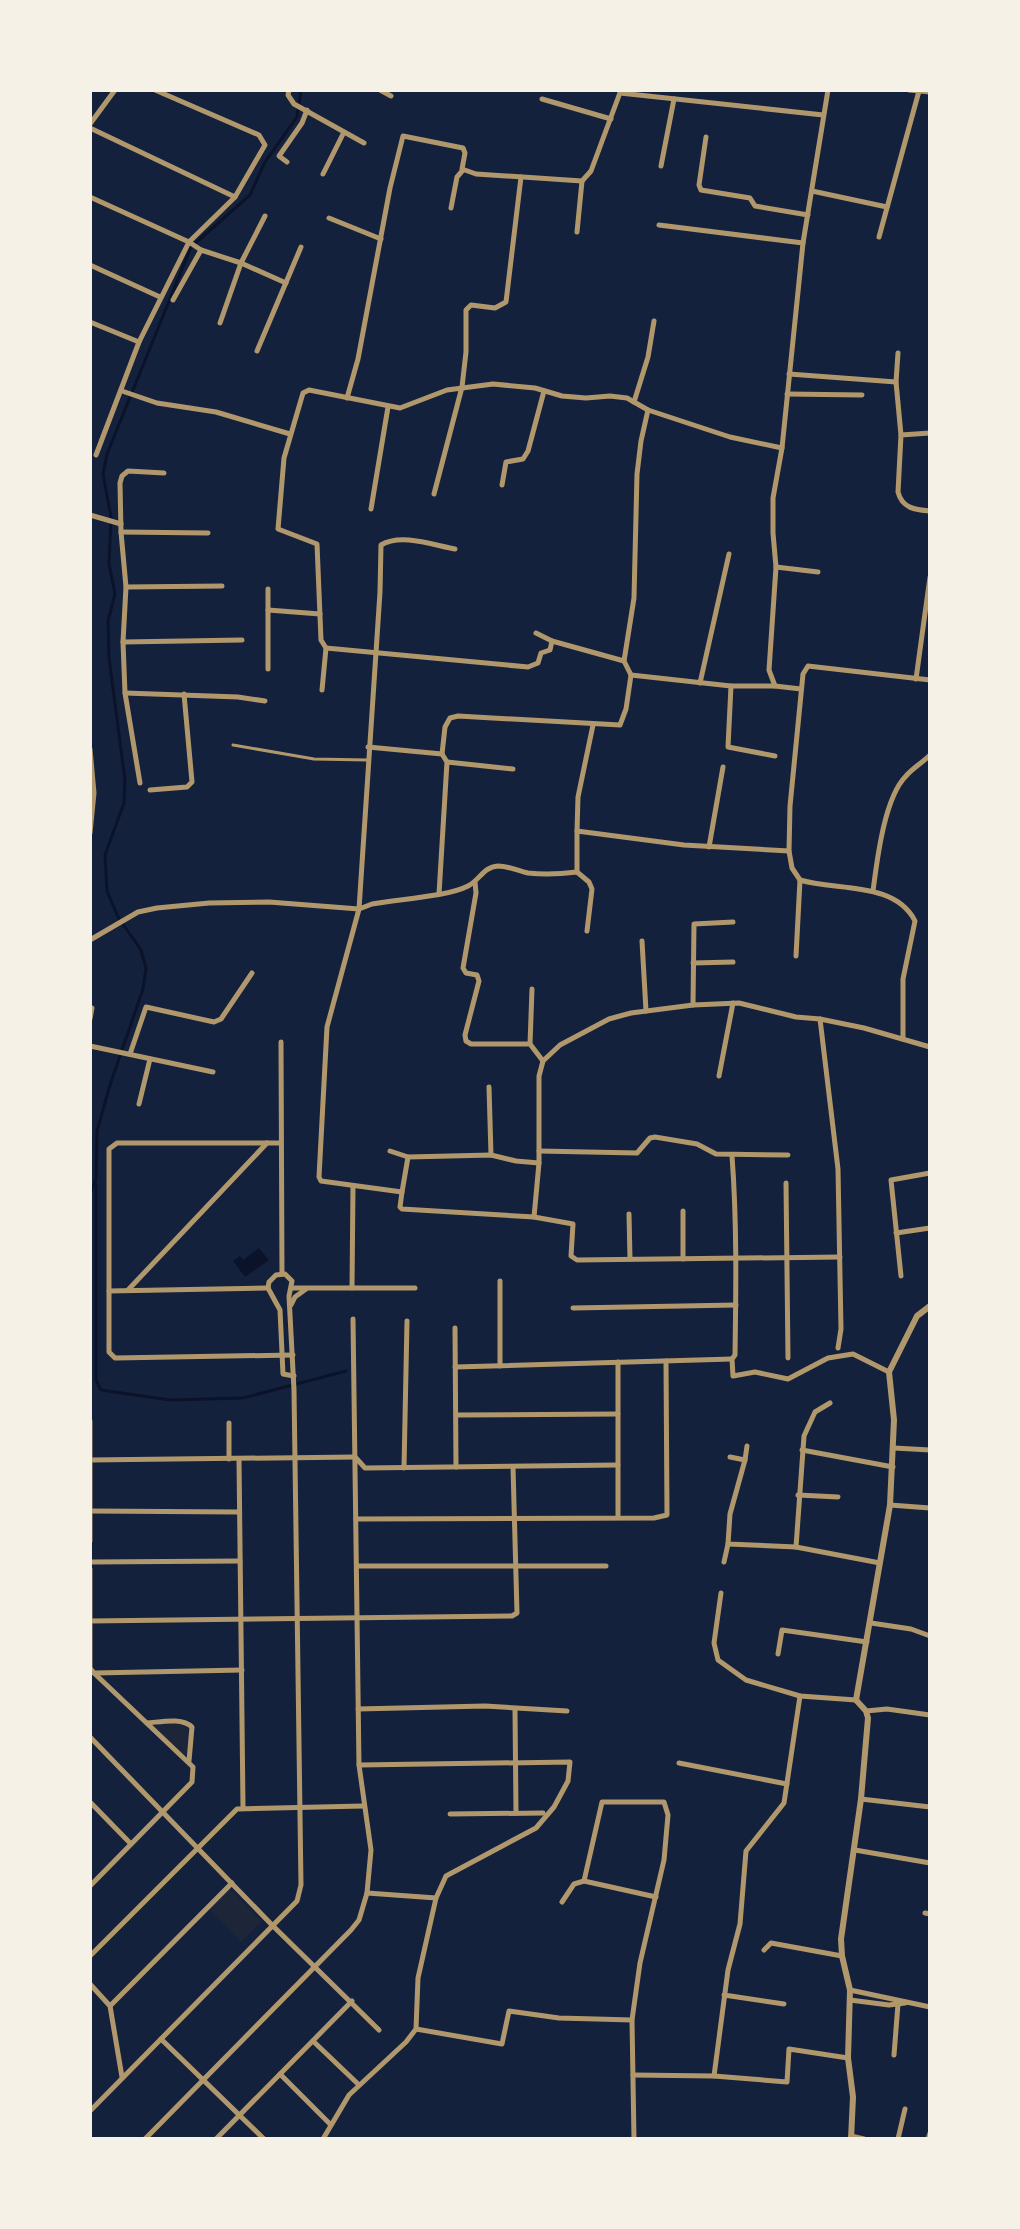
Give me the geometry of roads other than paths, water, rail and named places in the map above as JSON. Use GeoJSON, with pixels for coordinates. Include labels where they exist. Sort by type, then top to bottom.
{"type":"FeatureCollection","features":[{"type":"Feature","properties":{"kind":"street"},"geometry":{"type":"LineString","coordinates":[[115,90],[90,126],[235,197]]}},
{"type":"Feature","properties":{"kind":"street"},"geometry":{"type":"LineString","coordinates":[[96,455],[128,393],[139,342],[160,297],[190,243],[235,197],[265,145],[259,135],[155,90]]}},
{"type":"Feature","properties":{"kind":"street"},"geometry":{"type":"LineString","coordinates":[[289,90],[288,95],[294,104],[364,143]]}},
{"type":"Feature","properties":{"kind":"street"},"geometry":{"type":"LineString","coordinates":[[380,90],[391,96]]}},
{"type":"Feature","properties":{"kind":"street"},"geometry":{"type":"LineString","coordinates":[[775,686],[769,670],[776,567],[773,498],[782,448],[803,243],[828,90]]}},
{"type":"Feature","properties":{"kind":"street"},"geometry":{"type":"LineString","coordinates":[[909,90],[930,92]]}},
{"type":"Feature","properties":{"kind":"street"},"geometry":{"type":"LineString","coordinates":[[879,237],[919,91]]}},
{"type":"Feature","properties":{"kind":"street"},"geometry":{"type":"LineString","coordinates":[[577,232],[582,181],[591,171],[620,92],[823,115]]}},
{"type":"Feature","properties":{"kind":"street"},"geometry":{"type":"LineString","coordinates":[[542,99],[611,119]]}},
{"type":"Feature","properties":{"kind":"street"},"geometry":{"type":"LineString","coordinates":[[661,166],[674,99]]}},
{"type":"Feature","properties":{"kind":"street"},"geometry":{"type":"LineString","coordinates":[[287,162],[279,156],[302,123],[305,110]]}},
{"type":"Feature","properties":{"kind":"street"},"geometry":{"type":"LineString","coordinates":[[323,174],[344,132]]}},
{"type":"Feature","properties":{"kind":"street"},"geometry":{"type":"LineString","coordinates":[[347,398],[358,359],[398,151],[404,135],[463,148],[463,170],[457,177],[451,208]]}},
{"type":"Feature","properties":{"kind":"street"},"geometry":{"type":"LineString","coordinates":[[706,137],[699,185],[701,190],[750,198],[755,206],[808,215]]}},
{"type":"Feature","properties":{"kind":"street"},"geometry":{"type":"LineString","coordinates":[[463,170],[476,174],[582,181]]}},
{"type":"Feature","properties":{"kind":"street"},"geometry":{"type":"LineString","coordinates":[[434,494],[462,387],[468,306],[495,308],[506,302],[521,177]]}},
{"type":"Feature","properties":{"kind":"street"},"geometry":{"type":"LineString","coordinates":[[812,191],[887,207]]}},
{"type":"Feature","properties":{"kind":"street"},"geometry":{"type":"LineString","coordinates":[[90,197],[200,250],[241,263],[286,283]]}},
{"type":"Feature","properties":{"kind":"street"},"geometry":{"type":"LineString","coordinates":[[220,323],[241,263],[265,216]]}},
{"type":"Feature","properties":{"kind":"street"},"geometry":{"type":"LineString","coordinates":[[329,218],[381,239]]}},
{"type":"Feature","properties":{"kind":"street"},"geometry":{"type":"LineString","coordinates":[[659,225],[803,243]]}},
{"type":"Feature","properties":{"kind":"street"},"geometry":{"type":"LineString","coordinates":[[257,351],[301,247]]}},
{"type":"Feature","properties":{"kind":"street"},"geometry":{"type":"LineString","coordinates":[[173,300],[200,250]]}},
{"type":"Feature","properties":{"kind":"street"},"geometry":{"type":"LineString","coordinates":[[90,265],[160,297]]}},
{"type":"Feature","properties":{"kind":"street"},"geometry":{"type":"LineString","coordinates":[[634,402],[648,357],[654,321]]}},
{"type":"Feature","properties":{"kind":"street"},"geometry":{"type":"LineString","coordinates":[[90,322],[139,342]]}},
{"type":"Feature","properties":{"kind":"street"},"geometry":{"type":"LineString","coordinates":[[898,353],[896,382],[901,435],[898,492],[900,501],[906,506],[930,511]]}},
{"type":"Feature","properties":{"kind":"street"},"geometry":{"type":"LineString","coordinates":[[789,374],[896,382]]}},
{"type":"Feature","properties":{"kind":"street"},"geometry":{"type":"LineString","coordinates":[[322,690],[326,648],[321,640],[317,544],[278,529],[284,458],[305,391],[400,408],[426,396],[462,387],[507,384],[586,398],[610,396],[730,437],[782,448]]}},
{"type":"Feature","properties":{"kind":"street"},"geometry":{"type":"LineString","coordinates":[[502,485],[506,462],[525,457],[544,391]]}},
{"type":"Feature","properties":{"kind":"street"},"geometry":{"type":"LineString","coordinates":[[128,393],[157,403],[216,412],[290,434]]}},
{"type":"Feature","properties":{"kind":"street"},"geometry":{"type":"LineString","coordinates":[[787,394],[862,395]]}},
{"type":"Feature","properties":{"kind":"street"},"geometry":{"type":"LineString","coordinates":[[371,509],[388,407]]}},
{"type":"Feature","properties":{"kind":"street"},"geometry":{"type":"LineString","coordinates":[[439,894],[447,762],[442,754],[445,727],[450,718],[516,718],[620,725],[626,709],[631,675],[624,661],[634,598],[637,474],[648,410]]}},
{"type":"Feature","properties":{"kind":"street"},"geometry":{"type":"LineString","coordinates":[[901,435],[930,433]]}},
{"type":"Feature","properties":{"kind":"street"},"geometry":{"type":"LineString","coordinates":[[140,783],[125,693],[123,642],[126,587],[120,483],[124,473],[129,471],[164,473]]}},
{"type":"Feature","properties":{"kind":"street"},"geometry":{"type":"LineString","coordinates":[[90,515],[121,524]]}},
{"type":"Feature","properties":{"kind":"street"},"geometry":{"type":"LineString","coordinates":[[121,532],[208,533]]}},
{"type":"Feature","properties":{"kind":"street"},"geometry":{"type":"LineString","coordinates":[[402,1192],[321,1181],[319,1177],[327,1027],[359,909],[381,545],[389,540],[401,540],[455,549]]}},
{"type":"Feature","properties":{"kind":"street"},"geometry":{"type":"LineString","coordinates":[[700,683],[729,554]]}},
{"type":"Feature","properties":{"kind":"street"},"geometry":{"type":"LineString","coordinates":[[776,567],[818,572]]}},
{"type":"Feature","properties":{"kind":"street"},"geometry":{"type":"LineString","coordinates":[[916,679],[930,577]]}},
{"type":"Feature","properties":{"kind":"street"},"geometry":{"type":"LineString","coordinates":[[126,587],[222,586]]}},
{"type":"Feature","properties":{"kind":"street"},"geometry":{"type":"LineString","coordinates":[[268,589],[268,669]]}},
{"type":"Feature","properties":{"kind":"street"},"geometry":{"type":"LineString","coordinates":[[268,610],[320,614]]}},
{"type":"Feature","properties":{"kind":"street"},"geometry":{"type":"LineString","coordinates":[[536,633],[552,641],[624,661]]}},
{"type":"Feature","properties":{"kind":"street"},"geometry":{"type":"LineString","coordinates":[[123,642],[242,640]]}},
{"type":"Feature","properties":{"kind":"street"},"geometry":{"type":"LineString","coordinates":[[326,648],[528,667],[538,663],[541,653],[550,650],[552,641]]}},
{"type":"Feature","properties":{"kind":"street"},"geometry":{"type":"LineString","coordinates":[[796,956],[800,880],[792,868],[789,851],[790,806],[803,674],[808,666],[930,680]]}},
{"type":"Feature","properties":{"kind":"street"},"geometry":{"type":"LineString","coordinates":[[631,675],[731,686],[801,689]]}},
{"type":"Feature","properties":{"kind":"street"},"geometry":{"type":"LineString","coordinates":[[731,686],[728,747],[775,756]]}},
{"type":"Feature","properties":{"kind":"street"},"geometry":{"type":"LineString","coordinates":[[125,693],[265,701]]}},
{"type":"Feature","properties":{"kind":"street"},"geometry":{"type":"LineString","coordinates":[[150,790],[187,787],[192,782],[184,694]]}},
{"type":"Feature","properties":{"kind":"street"},"geometry":{"type":"LineString","coordinates":[[577,872],[578,797],[593,725]]}},
{"type":"Feature","properties":{"kind":"street"},"geometry":{"type":"LineString","coordinates":[[368,747],[442,754]]}},
{"type":"Feature","properties":{"kind":"street"},"geometry":{"type":"LineString","coordinates":[[90,749],[90,833]]}},
{"type":"Feature","properties":{"kind":"street"},"geometry":{"type":"LineString","coordinates":[[873,891],[884,830],[897,789],[904,777],[928,759]]}},
{"type":"Feature","properties":{"kind":"street"},"geometry":{"type":"LineString","coordinates":[[447,762],[513,769]]}},
{"type":"Feature","properties":{"kind":"street"},"geometry":{"type":"LineString","coordinates":[[709,847],[723,767]]}},
{"type":"Feature","properties":{"kind":"street"},"geometry":{"type":"LineString","coordinates":[[577,831],[709,847],[789,851]]}},
{"type":"Feature","properties":{"kind":"street"},"geometry":{"type":"LineString","coordinates":[[530,1044],[471,1044],[466,1041],[479,981],[477,975],[466,973],[463,968],[476,893],[475,882],[480,873],[498,866],[526,873],[557,875],[577,872],[592,889],[587,931]]}},
{"type":"Feature","properties":{"kind":"street"},"geometry":{"type":"LineString","coordinates":[[800,880],[873,891],[906,907],[915,921],[903,979],[903,1039]]}},
{"type":"Feature","properties":{"kind":"street"},"geometry":{"type":"LineString","coordinates":[[90,940],[138,912],[157,908],[270,899],[359,909],[372,904],[439,894],[475,882]]}},
{"type":"Feature","properties":{"kind":"street"},"geometry":{"type":"LineString","coordinates":[[693,1005],[694,924],[733,922]]}},
{"type":"Feature","properties":{"kind":"street"},"geometry":{"type":"LineString","coordinates":[[642,941],[646,1011]]}},
{"type":"Feature","properties":{"kind":"street"},"geometry":{"type":"LineString","coordinates":[[693,963],[733,962]]}},
{"type":"Feature","properties":{"kind":"street"},"geometry":{"type":"LineString","coordinates":[[128,1054],[146,1007],[214,1022],[221,1019],[252,973]]}},
{"type":"Feature","properties":{"kind":"street"},"geometry":{"type":"LineString","coordinates":[[532,989],[530,1044],[543,1061]]}},
{"type":"Feature","properties":{"kind":"street"},"geometry":{"type":"LineString","coordinates":[[534,1217],[539,1163],[539,1076],[543,1061],[560,1045],[609,1019],[646,1011],[733,1003],[820,1019],[930,1047]]}},
{"type":"Feature","properties":{"kind":"street"},"geometry":{"type":"LineString","coordinates":[[719,1076],[733,1003]]}},
{"type":"Feature","properties":{"kind":"street"},"geometry":{"type":"LineString","coordinates":[[90,1019],[92,1008]]}},
{"type":"Feature","properties":{"kind":"street"},"geometry":{"type":"LineString","coordinates":[[820,1019],[838,1169],[841,1329],[838,1348]]}},
{"type":"Feature","properties":{"kind":"street"},"geometry":{"type":"LineString","coordinates":[[281,1042],[282,1274]]}},
{"type":"Feature","properties":{"kind":"street"},"geometry":{"type":"LineString","coordinates":[[90,1046],[213,1072]]}},
{"type":"Feature","properties":{"kind":"street"},"geometry":{"type":"LineString","coordinates":[[139,1104],[150,1059]]}},
{"type":"Feature","properties":{"kind":"street"},"geometry":{"type":"LineString","coordinates":[[489,1087],[491,1155]]}},
{"type":"Feature","properties":{"kind":"street"},"geometry":{"type":"LineString","coordinates":[[539,1151],[637,1153],[650,1138],[655,1137],[697,1144],[707,1151],[732,1156],[788,1155]]}},
{"type":"Feature","properties":{"kind":"street"},"geometry":{"type":"LineString","coordinates":[[128,1290],[267,1143]]}},
{"type":"Feature","properties":{"kind":"street"},"geometry":{"type":"LineString","coordinates":[[280,1143],[112,1145],[108,1153],[109,1352],[112,1357],[293,1355]]}},
{"type":"Feature","properties":{"kind":"street"},"geometry":{"type":"LineString","coordinates":[[390,1151],[408,1157],[491,1155],[539,1163]]}},
{"type":"Feature","properties":{"kind":"street"},"geometry":{"type":"LineString","coordinates":[[732,1156],[736,1305],[733,1376],[755,1372],[788,1379],[828,1358],[853,1354],[889,1372]]}},
{"type":"Feature","properties":{"kind":"street"},"geometry":{"type":"LineString","coordinates":[[408,1157],[402,1209],[534,1217],[573,1224],[570,1251],[577,1260],[840,1257]]}},
{"type":"Feature","properties":{"kind":"street"},"geometry":{"type":"LineString","coordinates":[[901,1276],[891,1180],[930,1173]]}},
{"type":"Feature","properties":{"kind":"street"},"geometry":{"type":"LineString","coordinates":[[786,1183],[788,1358]]}},
{"type":"Feature","properties":{"kind":"street"},"geometry":{"type":"LineString","coordinates":[[352,1288],[353,1186]]}},
{"type":"Feature","properties":{"kind":"street"},"geometry":{"type":"LineString","coordinates":[[683,1211],[683,1259]]}},
{"type":"Feature","properties":{"kind":"street"},"geometry":{"type":"LineString","coordinates":[[629,1214],[630,1259]]}},
{"type":"Feature","properties":{"kind":"street"},"geometry":{"type":"LineString","coordinates":[[896,1233],[930,1228]]}},
{"type":"Feature","properties":{"kind":"street"},"geometry":{"type":"LineString","coordinates":[[90,2111],[297,1901],[301,1885],[290,1278],[282,1274],[273,1277],[268,1288]]}},
{"type":"Feature","properties":{"kind":"street"},"geometry":{"type":"LineString","coordinates":[[500,1281],[500,1366]]}},
{"type":"Feature","properties":{"kind":"street"},"geometry":{"type":"LineString","coordinates":[[109,1291],[268,1288]]}},
{"type":"Feature","properties":{"kind":"street"},"geometry":{"type":"LineString","coordinates":[[268,1288],[280,1310],[283,1374],[294,1379]]}},
{"type":"Feature","properties":{"kind":"street"},"geometry":{"type":"LineString","coordinates":[[292,1288],[415,1288]]}},
{"type":"Feature","properties":{"kind":"street"},"geometry":{"type":"LineString","coordinates":[[290,1310],[295,1297],[307,1289]]}},
{"type":"Feature","properties":{"kind":"street"},"geometry":{"type":"LineString","coordinates":[[573,1308],[736,1305]]}},
{"type":"Feature","properties":{"kind":"street"},"geometry":{"type":"LineString","coordinates":[[856,1700],[890,1505],[894,1420],[889,1372],[917,1316],[928,1309]]}},
{"type":"Feature","properties":{"kind":"street"},"geometry":{"type":"LineString","coordinates":[[145,2139],[359,1920],[367,1893],[371,1850],[359,1765],[353,1319]]}},
{"type":"Feature","properties":{"kind":"street"},"geometry":{"type":"LineString","coordinates":[[404,1468],[407,1321]]}},
{"type":"Feature","properties":{"kind":"street"},"geometry":{"type":"LineString","coordinates":[[455,1328],[456,1467]]}},
{"type":"Feature","properties":{"kind":"street"},"geometry":{"type":"LineString","coordinates":[[455,1367],[732,1359]]}},
{"type":"Feature","properties":{"kind":"street"},"geometry":{"type":"LineString","coordinates":[[356,1519],[654,1518],[667,1515],[666,1361]]}},
{"type":"Feature","properties":{"kind":"street"},"geometry":{"type":"LineString","coordinates":[[618,1362],[618,1517]]}},
{"type":"Feature","properties":{"kind":"street"},"geometry":{"type":"LineString","coordinates":[[796,1547],[804,1436],[811,1417],[830,1403]]}},
{"type":"Feature","properties":{"kind":"street"},"geometry":{"type":"LineString","coordinates":[[456,1415],[618,1414]]}},
{"type":"Feature","properties":{"kind":"street"},"geometry":{"type":"LineString","coordinates":[[90,1421],[90,1541]]}},
{"type":"Feature","properties":{"kind":"street"},"geometry":{"type":"LineString","coordinates":[[229,1423],[229,1459]]}},
{"type":"Feature","properties":{"kind":"street"},"geometry":{"type":"LineString","coordinates":[[724,1562],[730,1514],[747,1446]]}},
{"type":"Feature","properties":{"kind":"street"},"geometry":{"type":"LineString","coordinates":[[894,1448],[930,1450]]}},
{"type":"Feature","properties":{"kind":"street"},"geometry":{"type":"LineString","coordinates":[[802,1450],[893,1467]]}},
{"type":"Feature","properties":{"kind":"street"},"geometry":{"type":"LineString","coordinates":[[90,1460],[355,1457],[365,1468],[618,1465]]}},
{"type":"Feature","properties":{"kind":"street"},"geometry":{"type":"LineString","coordinates":[[730,1457],[745,1460]]}},
{"type":"Feature","properties":{"kind":"street"},"geometry":{"type":"LineString","coordinates":[[239,1459],[243,1807]]}},
{"type":"Feature","properties":{"kind":"street"},"geometry":{"type":"LineString","coordinates":[[91,1621],[512,1616],[517,1613],[513,1467]]}},
{"type":"Feature","properties":{"kind":"street"},"geometry":{"type":"LineString","coordinates":[[798,1495],[838,1497]]}},
{"type":"Feature","properties":{"kind":"street"},"geometry":{"type":"LineString","coordinates":[[890,1505],[930,1508]]}},
{"type":"Feature","properties":{"kind":"street"},"geometry":{"type":"LineString","coordinates":[[90,1511],[239,1512]]}},
{"type":"Feature","properties":{"kind":"street"},"geometry":{"type":"LineString","coordinates":[[728,1544],[796,1547],[881,1564]]}},
{"type":"Feature","properties":{"kind":"street"},"geometry":{"type":"LineString","coordinates":[[90,1562],[240,1561]]}},
{"type":"Feature","properties":{"kind":"street"},"geometry":{"type":"LineString","coordinates":[[357,1566],[606,1566]]}},
{"type":"Feature","properties":{"kind":"street"},"geometry":{"type":"LineString","coordinates":[[90,1569],[90,1668],[193,1767],[192,1782],[90,1886]]}},
{"type":"Feature","properties":{"kind":"street"},"geometry":{"type":"LineString","coordinates":[[721,1593],[714,1643],[718,1660],[746,1680],[800,1696],[856,1700],[866,1711],[867,1743],[855,1850],[844,1908],[842,1956],[850,1990],[848,2058],[853,2097],[851,2138],[864,2139]]}},
{"type":"Feature","properties":{"kind":"street"},"geometry":{"type":"LineString","coordinates":[[871,1623],[911,1629],[930,1636]]}},
{"type":"Feature","properties":{"kind":"street"},"geometry":{"type":"LineString","coordinates":[[778,1654],[782,1630],[867,1642]]}},
{"type":"Feature","properties":{"kind":"street"},"geometry":{"type":"LineString","coordinates":[[94,1673],[242,1670]]}},
{"type":"Feature","properties":{"kind":"street"},"geometry":{"type":"LineString","coordinates":[[714,2076],[724,1995],[740,1924],[746,1851],[784,1803],[800,1696]]}},
{"type":"Feature","properties":{"kind":"street"},"geometry":{"type":"LineString","coordinates":[[358,1709],[485,1706],[567,1711]]}},
{"type":"Feature","properties":{"kind":"street"},"geometry":{"type":"LineString","coordinates":[[866,1711],[887,1709],[930,1715]]}},
{"type":"Feature","properties":{"kind":"street"},"geometry":{"type":"LineString","coordinates":[[515,1710],[516,1813]]}},
{"type":"Feature","properties":{"kind":"street"},"geometry":{"type":"LineString","coordinates":[[146,1723],[184,1721],[190,1724],[189,1762]]}},
{"type":"Feature","properties":{"kind":"street"},"geometry":{"type":"LineString","coordinates":[[90,1737],[272,1925],[379,2030]]}},
{"type":"Feature","properties":{"kind":"street"},"geometry":{"type":"LineString","coordinates":[[323,2139],[358,2085],[406,2042],[416,2029],[418,1978],[436,1898],[446,1876],[536,1828],[546,1819],[568,1781],[570,1762],[359,1765]]}},
{"type":"Feature","properties":{"kind":"street"},"geometry":{"type":"LineString","coordinates":[[679,1763],[787,1784]]}},
{"type":"Feature","properties":{"kind":"street"},"geometry":{"type":"LineString","coordinates":[[861,1799],[930,1807]]}},
{"type":"Feature","properties":{"kind":"street"},"geometry":{"type":"LineString","coordinates":[[90,1802],[131,1844]]}},
{"type":"Feature","properties":{"kind":"street"},"geometry":{"type":"LineString","coordinates":[[584,1881],[602,1802],[664,1802],[668,1815],[664,1860],[640,1963],[632,2020],[634,2139]]}},
{"type":"Feature","properties":{"kind":"street"},"geometry":{"type":"LineString","coordinates":[[90,1956],[237,1809],[363,1806]]}},
{"type":"Feature","properties":{"kind":"street"},"geometry":{"type":"LineString","coordinates":[[450,1814],[543,1813]]}},
{"type":"Feature","properties":{"kind":"street"},"geometry":{"type":"LineString","coordinates":[[855,1850],[930,1863]]}},
{"type":"Feature","properties":{"kind":"street"},"geometry":{"type":"LineString","coordinates":[[562,1902],[574,1884],[584,1881],[656,1897]]}},
{"type":"Feature","properties":{"kind":"street"},"geometry":{"type":"LineString","coordinates":[[110,2006],[232,1883]]}},
{"type":"Feature","properties":{"kind":"street"},"geometry":{"type":"LineString","coordinates":[[367,1893],[436,1898]]}},
{"type":"Feature","properties":{"kind":"street"},"geometry":{"type":"LineString","coordinates":[[764,1950],[771,1943],[842,1956]]}},
{"type":"Feature","properties":{"kind":"street"},"geometry":{"type":"LineString","coordinates":[[90,1984],[110,2006],[122,2078]]}},
{"type":"Feature","properties":{"kind":"street"},"geometry":{"type":"LineString","coordinates":[[850,1990],[930,2007]]}},
{"type":"Feature","properties":{"kind":"street"},"geometry":{"type":"LineString","coordinates":[[724,1995],[784,2004]]}},
{"type":"Feature","properties":{"kind":"street"},"geometry":{"type":"LineString","coordinates":[[850,2000],[889,2005],[899,2001]]}},
{"type":"Feature","properties":{"kind":"street"},"geometry":{"type":"LineString","coordinates":[[216,2139],[352,2001]]}},
{"type":"Feature","properties":{"kind":"street"},"geometry":{"type":"LineString","coordinates":[[894,2055],[899,2001]]}},
{"type":"Feature","properties":{"kind":"street"},"geometry":{"type":"LineString","coordinates":[[416,2029],[502,2044],[509,2011],[559,2018],[632,2020]]}},
{"type":"Feature","properties":{"kind":"street"},"geometry":{"type":"LineString","coordinates":[[161,2039],[264,2139]]}},
{"type":"Feature","properties":{"kind":"street"},"geometry":{"type":"LineString","coordinates":[[313,2041],[358,2085]]}},
{"type":"Feature","properties":{"kind":"street"},"geometry":{"type":"LineString","coordinates":[[633,2075],[714,2076],[787,2082],[789,2049],[848,2058]]}},
{"type":"Feature","properties":{"kind":"street"},"geometry":{"type":"LineString","coordinates":[[280,2074],[330,2124]]}},
{"type":"Feature","properties":{"kind":"street"},"geometry":{"type":"LineString","coordinates":[[898,2139],[905,2109]]}},
{"type":"Feature","properties":{"kind":"street"},"geometry":{"type":"LineString","coordinates":[[928,2139],[930,2133]]}},
{"type":"Feature","properties":{"kind":"lane"},"geometry":{"type":"LineString","coordinates":[[233,745],[333,761],[367,760]]}},
{"type":"Feature","properties":{"kind":"waterway"},"geometry":{"type":"LineString","coordinates":[[90,1194],[96,1179],[97,1131],[143,989],[146,968],[141,950],[118,917],[107,891],[105,855],[124,803],[125,780],[109,658],[108,621],[115,594],[109,564],[111,517],[103,474],[107,454],[191,247],[250,195],[265,162],[297,117],[301,90]]}},
{"type":"Feature","properties":{"kind":"waterway"},"geometry":{"type":"LineString","coordinates":[[96,1184],[96,1380],[101,1390],[170,1400],[243,1398],[346,1371]]}}]}
